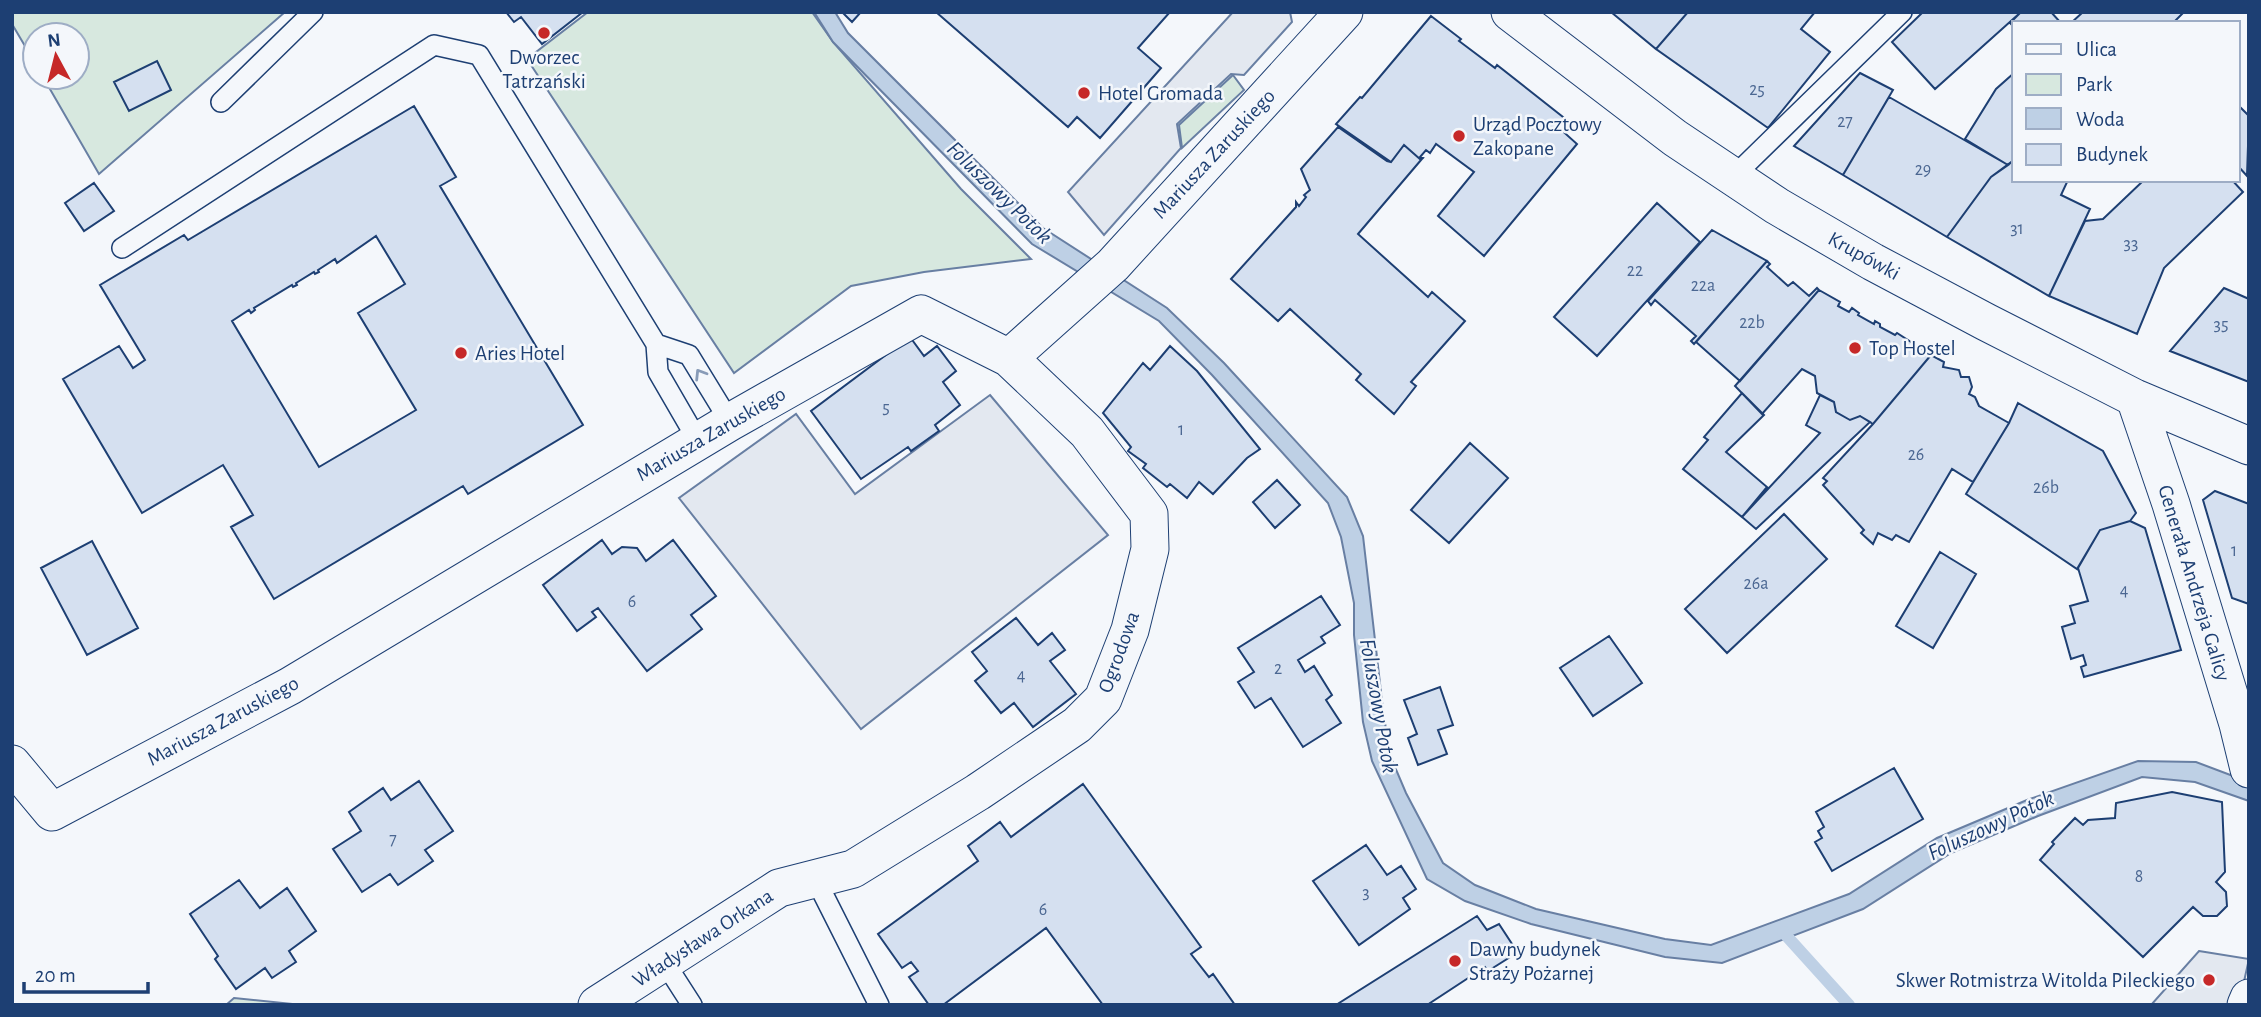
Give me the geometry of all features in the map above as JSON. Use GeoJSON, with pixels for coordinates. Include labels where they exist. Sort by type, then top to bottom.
{"type":"FeatureCollection","features":[{"type":"Feature","properties":{"kind":"street","name":"Mariusza Zaruskiego"},"geometry":{"type":"LineString","coordinates":[[12,764],[52,813],[290,686],[730,422],[921,314],[1009,358],[1113,264],[1344,12]]}},
{"type":"Feature","properties":{"kind":"street","name":"Krupówki"},"geometry":{"type":"LineString","coordinates":[[1510,12],[1675,138],[1777,206],[1873,262],[2135,398],[2249,446]]}},
{"type":"Feature","properties":{"kind":"street","name":"Ogrodowa"},"geometry":{"type":"LineString","coordinates":[[853,869],[978,792],[1077,725],[1103,699],[1130,630],[1150,549],[1149,514],[1087,432],[1009,358]]}},
{"type":"Feature","properties":{"kind":"street","name":"Generała Andrzeja Galicy"},"geometry":{"type":"LineString","coordinates":[[2135,398],[2194,581],[2249,768]]}},
{"type":"Feature","properties":{"kind":"street","name":"Władysława Orkana"},"geometry":{"type":"LineString","coordinates":[[597,1005],[779,888],[853,869]]}},
{"type":"Feature","properties":{"kind":"street"},"geometry":{"type":"LineString","coordinates":[[2246,1005],[2249,998]]}},
{"type":"Feature","properties":{"kind":"lane"},"geometry":{"type":"LineString","coordinates":[[221,102],[313,12]]}},
{"type":"Feature","properties":{"kind":"lane"},"geometry":{"type":"LineString","coordinates":[[1734,176],[1902,12]]}},
{"type":"Feature","properties":{"kind":"lane"},"geometry":{"type":"LineString","coordinates":[[121,248],[434,45],[479,55],[656,344],[658,372],[698,441]]}},
{"type":"Feature","properties":{"kind":"lane"},"geometry":{"type":"LineString","coordinates":[[656,344],[689,355],[730,422]]}},
{"type":"Feature","properties":{"kind":"lane"},"geometry":{"type":"LineString","coordinates":[[815,878],[878,1005]]}},
{"type":"Feature","properties":{"kind":"lane"},"geometry":{"type":"LineString","coordinates":[[665,963],[692,1005]]}},
{"type":"Feature","properties":{"kind":"green space"},"geometry":{"type":"Polygon","coordinates":[[[12,12],[285,12],[99,174],[51,91],[91,91],[91,21],[21,21],[21,39],[12,24],[12,12]]]}},
{"type":"Feature","properties":{"kind":"green space"},"geometry":{"type":"Polygon","coordinates":[[[588,12],[812,12],[833,42],[961,189],[1031,259],[924,272],[851,286],[734,373],[527,59],[588,12]]]}},
{"type":"Feature","properties":{"kind":"green space"},"geometry":{"type":"Polygon","coordinates":[[[1233,75],[1244,90],[1182,148],[1179,125],[1233,75]]]}},
{"type":"Feature","properties":{"kind":"green space"},"geometry":{"type":"Polygon","coordinates":[[[234,998],[302,1005],[226,1005],[234,998]]]}},
{"type":"Feature","properties":{"kind":"shaded area"},"geometry":{"type":"Polygon","coordinates":[[[1233,12],[1290,12],[1292,22],[1244,75],[1231,74],[1177,124],[1181,148],[1104,235],[1068,192],[1233,12]]]}},
{"type":"Feature","properties":{"kind":"shaded area"},"geometry":{"type":"Polygon","coordinates":[[[990,395],[1108,535],[861,729],[679,498],[796,414],[855,494],[990,395]]]}},
{"type":"Feature","properties":{"kind":"shaded area","name":"Skwer Rotmistrza Witolda Pileckiego"},"geometry":{"type":"Polygon","coordinates":[[[2199,951],[2249,959],[2237,1005],[2151,1005],[2199,951]]]}},
{"type":"Feature","properties":{"kind":"water","name":"Foluszowy Potok"},"geometry":{"type":"Polygon","coordinates":[[[814,12],[835,12],[848,33],[1043,228],[1167,308],[1224,363],[1347,497],[1363,536],[1384,718],[1392,760],[1443,863],[1475,885],[1536,909],[1665,939],[1711,945],[1849,894],[1937,838],[2027,800],[2138,761],[2196,762],[2249,782],[2249,801],[2195,782],[2142,777],[2038,816],[1951,853],[1863,909],[1722,963],[1665,957],[1531,924],[1465,901],[1427,879],[1372,761],[1363,722],[1354,635],[1354,603],[1341,537],[1328,503],[1159,321],[1032,244],[833,42],[814,12]]]}},
{"type":"Feature","properties":{"kind":"building","name":"Dworzec Tatrzański"},"geometry":{"type":"Polygon","coordinates":[[[506,12],[583,12],[542,44],[521,17],[514,22],[506,12]]]}},
{"type":"Feature","properties":{"kind":"building"},"geometry":{"type":"Polygon","coordinates":[[[842,12],[861,12],[852,22],[842,12]]]}},
{"type":"Feature","properties":{"kind":"building","name":"Hotel Gromada"},"geometry":{"type":"Polygon","coordinates":[[[936,12],[1170,12],[1138,48],[1161,68],[1100,138],[1077,117],[1068,127],[936,12]]]}},
{"type":"Feature","properties":{"kind":"building"},"geometry":{"type":"Polygon","coordinates":[[[1611,12],[1688,12],[1656,49],[1611,12]]]}},
{"type":"Feature","properties":{"kind":"building"},"geometry":{"type":"Polygon","coordinates":[[[1688,12],[1815,12],[1801,29],[1830,52],[1768,128],[1656,49],[1688,12]]]}},
{"type":"Feature","properties":{"kind":"building"},"geometry":{"type":"Polygon","coordinates":[[[1923,12],[2021,12],[1935,89],[1892,42],[1923,12]]]}},
{"type":"Feature","properties":{"kind":"building"},"geometry":{"type":"Polygon","coordinates":[[[2021,12],[2051,12],[2059,21],[2012,21],[2021,12]]]}},
{"type":"Feature","properties":{"kind":"building"},"geometry":{"type":"Polygon","coordinates":[[[2083,12],[2184,12],[2175,21],[2073,21],[2083,12]]]}},
{"type":"Feature","properties":{"kind":"building","name":"Urząd Pocztowy Zakopane"},"geometry":{"type":"Polygon","coordinates":[[[1431,16],[1461,39],[1459,41],[1495,68],[1497,65],[1563,117],[1565,119],[1558,127],[1577,144],[1484,256],[1438,216],[1474,172],[1436,144],[1430,153],[1426,150],[1420,157],[1423,158],[1421,160],[1404,145],[1391,162],[1336,124],[1360,97],[1362,98],[1431,16]]]}},
{"type":"Feature","properties":{"kind":"building"},"geometry":{"type":"Polygon","coordinates":[[[157,61],[171,90],[129,111],[114,82],[157,61]]]}},
{"type":"Feature","properties":{"kind":"building"},"geometry":{"type":"Polygon","coordinates":[[[1860,73],[1893,90],[1843,175],[1794,146],[1860,73]]]}},
{"type":"Feature","properties":{"kind":"building"},"geometry":{"type":"Polygon","coordinates":[[[2012,75],[2012,162],[2008,165],[1965,139],[1996,89],[2012,75]]]}},
{"type":"Feature","properties":{"kind":"building"},"geometry":{"type":"Polygon","coordinates":[[[1889,97],[2008,165],[1991,177],[1947,237],[1843,175],[1889,97]]]}},
{"type":"Feature","properties":{"kind":"building","name":"Aries Hotel"},"geometry":{"type":"Polygon","coordinates":[[[414,106],[456,177],[440,186],[583,425],[468,494],[463,486],[274,599],[231,527],[253,515],[223,465],[142,513],[63,379],[119,346],[133,368],[145,360],[100,285],[184,235],[188,240],[414,106]],[[376,236],[337,263],[335,259],[318,270],[319,272],[314,272],[296,283],[297,285],[292,285],[254,308],[251,313],[249,310],[232,321],[319,467],[416,410],[358,313],[405,284],[376,236]]]}},
{"type":"Feature","properties":{"kind":"building"},"geometry":{"type":"Polygon","coordinates":[[[2240,107],[2249,116],[2247,176],[2240,168],[2240,107]]]}},
{"type":"Feature","properties":{"kind":"building"},"geometry":{"type":"Polygon","coordinates":[[[1338,127],[1387,161],[1391,162],[1404,145],[1421,160],[1358,234],[1428,297],[1432,292],[1465,321],[1411,382],[1416,386],[1394,414],[1356,380],[1361,374],[1290,309],[1278,321],[1231,279],[1296,207],[1296,202],[1299,206],[1306,197],[1304,195],[1310,190],[1301,169],[1338,127]]]}},
{"type":"Feature","properties":{"kind":"building"},"geometry":{"type":"Polygon","coordinates":[[[2012,161],[2012,182],[2067,182],[2061,195],[2090,209],[2049,296],[1947,237],[1991,177],[2012,161]]]}},
{"type":"Feature","properties":{"kind":"building"},"geometry":{"type":"Polygon","coordinates":[[[2142,182],[2234,182],[2243,192],[2164,268],[2137,334],[2049,296],[2085,221],[2103,219],[2142,182]]]}},
{"type":"Feature","properties":{"kind":"building"},"geometry":{"type":"Polygon","coordinates":[[[94,183],[114,211],[84,231],[65,203],[94,183]]]}},
{"type":"Feature","properties":{"kind":"building"},"geometry":{"type":"Polygon","coordinates":[[[1657,203],[1700,242],[1597,356],[1554,317],[1657,203]]]}},
{"type":"Feature","properties":{"kind":"building"},"geometry":{"type":"Polygon","coordinates":[[[1712,230],[1767,261],[1694,344],[1691,341],[1696,336],[1655,300],[1651,305],[1648,301],[1712,230]]]}},
{"type":"Feature","properties":{"kind":"building"},"geometry":{"type":"Polygon","coordinates":[[[1767,261],[1770,264],[1767,267],[1788,286],[1793,282],[1809,296],[1817,288],[1819,290],[1740,381],[1696,342],[1767,261]]]}},
{"type":"Feature","properties":{"kind":"building"},"geometry":{"type":"Polygon","coordinates":[[[2224,288],[2249,299],[2249,382],[2170,351],[2224,288]]]}},
{"type":"Feature","properties":{"kind":"building"},"geometry":{"type":"Polygon","coordinates":[[[1819,290],[1840,302],[1838,306],[1849,312],[1852,308],[1858,315],[1874,324],[1875,321],[1895,335],[1897,333],[1931,355],[1873,424],[1860,416],[1850,420],[1836,412],[1834,402],[1817,393],[1815,376],[1802,369],[1762,414],[1735,386],[1819,290]]]}},
{"type":"Feature","properties":{"kind":"building"},"geometry":{"type":"Polygon","coordinates":[[[910,337],[924,356],[937,346],[956,371],[943,382],[960,405],[935,425],[939,431],[911,451],[908,447],[861,479],[811,411],[910,337]]]}},
{"type":"Feature","properties":{"kind":"building"},"geometry":{"type":"Polygon","coordinates":[[[1170,346],[1197,371],[1260,449],[1247,458],[1213,494],[1199,482],[1187,498],[1170,484],[1167,487],[1143,468],[1146,464],[1128,451],[1131,447],[1103,413],[1143,363],[1150,370],[1170,346]]]}},
{"type":"Feature","properties":{"kind":"building"},"geometry":{"type":"Polygon","coordinates":[[[1931,355],[1944,362],[1943,367],[1959,370],[1961,377],[1969,377],[1972,387],[1969,394],[1975,397],[1979,406],[2009,423],[1973,482],[1952,469],[1909,542],[1896,535],[1892,540],[1878,533],[1873,544],[1861,533],[1864,530],[1823,485],[1827,481],[1823,478],[1931,355]]]}},
{"type":"Feature","properties":{"kind":"building"},"geometry":{"type":"Polygon","coordinates":[[[1742,393],[1764,415],[1726,452],[1767,487],[1742,517],[1683,469],[1708,440],[1704,437],[1742,393]]]}},
{"type":"Feature","properties":{"kind":"building"},"geometry":{"type":"Polygon","coordinates":[[[1820,395],[1834,402],[1836,412],[1850,420],[1860,416],[1870,422],[1756,529],[1742,517],[1820,433],[1806,425],[1820,395]]]}},
{"type":"Feature","properties":{"kind":"building"},"geometry":{"type":"Polygon","coordinates":[[[2018,403],[2103,451],[2136,513],[2130,521],[2100,530],[2077,569],[1966,494],[2009,423],[2018,403]]]}},
{"type":"Feature","properties":{"kind":"building"},"geometry":{"type":"Polygon","coordinates":[[[1470,443],[1508,478],[1449,543],[1411,510],[1470,443]]]}},
{"type":"Feature","properties":{"kind":"building"},"geometry":{"type":"Polygon","coordinates":[[[1277,480],[1300,505],[1275,528],[1253,502],[1277,480]]]}},
{"type":"Feature","properties":{"kind":"building"},"geometry":{"type":"Polygon","coordinates":[[[2215,491],[2249,504],[2249,604],[2232,598],[2203,500],[2215,491]]]}},
{"type":"Feature","properties":{"kind":"building"},"geometry":{"type":"Polygon","coordinates":[[[1784,514],[1827,559],[1727,653],[1685,609],[1784,514]]]}},
{"type":"Feature","properties":{"kind":"building"},"geometry":{"type":"Polygon","coordinates":[[[2130,521],[2145,528],[2181,650],[2084,677],[2081,667],[2086,665],[2083,655],[2071,659],[2062,627],[2075,623],[2070,606],[2088,601],[2078,568],[2100,530],[2130,521]]]}},
{"type":"Feature","properties":{"kind":"building"},"geometry":{"type":"Polygon","coordinates":[[[602,540],[612,554],[622,547],[637,548],[646,561],[673,540],[716,596],[691,615],[702,629],[647,671],[598,608],[592,612],[596,617],[577,631],[543,585],[602,540]]]}},
{"type":"Feature","properties":{"kind":"building"},"geometry":{"type":"Polygon","coordinates":[[[92,541],[138,628],[87,655],[41,568],[92,541]]]}},
{"type":"Feature","properties":{"kind":"building"},"geometry":{"type":"Polygon","coordinates":[[[1940,552],[1976,574],[1933,648],[1896,626],[1940,552]]]}},
{"type":"Feature","properties":{"kind":"building"},"geometry":{"type":"Polygon","coordinates":[[[1321,596],[1340,625],[1321,637],[1325,643],[1298,660],[1305,672],[1314,666],[1332,695],[1326,700],[1341,723],[1303,747],[1271,698],[1255,708],[1238,682],[1254,672],[1238,648],[1321,596]]]}},
{"type":"Feature","properties":{"kind":"building"},"geometry":{"type":"Polygon","coordinates":[[[1016,618],[1038,645],[1052,633],[1065,650],[1050,661],[1076,694],[1033,727],[1014,703],[1001,713],[975,681],[987,671],[972,652],[1016,618]]]}},
{"type":"Feature","properties":{"kind":"building"},"geometry":{"type":"Polygon","coordinates":[[[1609,636],[1642,683],[1593,716],[1560,668],[1609,636]]]}},
{"type":"Feature","properties":{"kind":"building"},"geometry":{"type":"Polygon","coordinates":[[[1440,687],[1453,725],[1438,730],[1447,754],[1418,765],[1408,738],[1417,734],[1404,700],[1440,687]]]}},
{"type":"Feature","properties":{"kind":"building"},"geometry":{"type":"Polygon","coordinates":[[[1894,768],[1923,819],[1832,871],[1815,842],[1822,838],[1818,831],[1824,827],[1816,812],[1894,768]]]}},
{"type":"Feature","properties":{"kind":"building"},"geometry":{"type":"Polygon","coordinates":[[[419,781],[453,831],[425,850],[433,861],[398,885],[390,874],[362,892],[333,849],[361,831],[349,812],[383,788],[391,800],[419,781]]]}},
{"type":"Feature","properties":{"kind":"building"},"geometry":{"type":"Polygon","coordinates":[[[1083,784],[1201,947],[1191,954],[1209,977],[1213,974],[1235,1005],[1103,1005],[1046,928],[943,1005],[929,1005],[909,977],[918,971],[911,962],[902,968],[878,934],[978,861],[968,846],[1000,822],[1011,837],[1083,784]]]}},
{"type":"Feature","properties":{"kind":"building"},"geometry":{"type":"Polygon","coordinates":[[[2172,792],[2222,802],[2225,872],[2216,882],[2226,892],[2227,906],[2217,916],[2203,916],[2193,907],[2143,957],[2040,860],[2054,844],[2052,842],[2075,818],[2083,825],[2088,820],[2115,818],[2116,803],[2172,792]]]}},
{"type":"Feature","properties":{"kind":"building"},"geometry":{"type":"Polygon","coordinates":[[[1366,845],[1387,875],[1401,866],[1416,889],[1403,898],[1410,909],[1359,945],[1313,881],[1366,845]]]}},
{"type":"Feature","properties":{"kind":"building"},"geometry":{"type":"Polygon","coordinates":[[[239,880],[260,908],[287,888],[316,931],[289,951],[296,962],[272,978],[265,968],[236,989],[215,959],[218,956],[190,914],[239,880]]]}},
{"type":"Feature","properties":{"kind":"building","name":"Dawny budynek Straży Pożarnej"},"geometry":{"type":"Polygon","coordinates":[[[1477,916],[1487,930],[1499,924],[1516,950],[1513,951],[1515,954],[1488,971],[1485,967],[1427,1005],[1336,1005],[1477,916]]]}},
{"type":"Feature","properties":{"kind":"waterway"},"geometry":{"type":"LineString","coordinates":[[1783,932],[1849,1005]]}},
{"type":"Feature","properties":{"kind":"place","name":"Dworzec Tatrzański"},"geometry":{"type":"Point","coordinates":[544,33]}},
{"type":"Feature","properties":{"kind":"place","name":"Hotel Gromada"},"geometry":{"type":"Point","coordinates":[1084,93]}},
{"type":"Feature","properties":{"kind":"place","name":"Urząd Pocztowy Zakopane"},"geometry":{"type":"Point","coordinates":[1459,136]}},
{"type":"Feature","properties":{"kind":"place","name":"Top Hostel"},"geometry":{"type":"Point","coordinates":[1855,348]}},
{"type":"Feature","properties":{"kind":"place","name":"Aries Hotel"},"geometry":{"type":"Point","coordinates":[461,353]}},
{"type":"Feature","properties":{"kind":"place","name":"Dawny budynek Straży Pożarnej"},"geometry":{"type":"Point","coordinates":[1455,961]}},
{"type":"Feature","properties":{"kind":"place","name":"Skwer Rotmistrza Witolda Pileckiego"},"geometry":{"type":"Point","coordinates":[2209,980]}}]}
